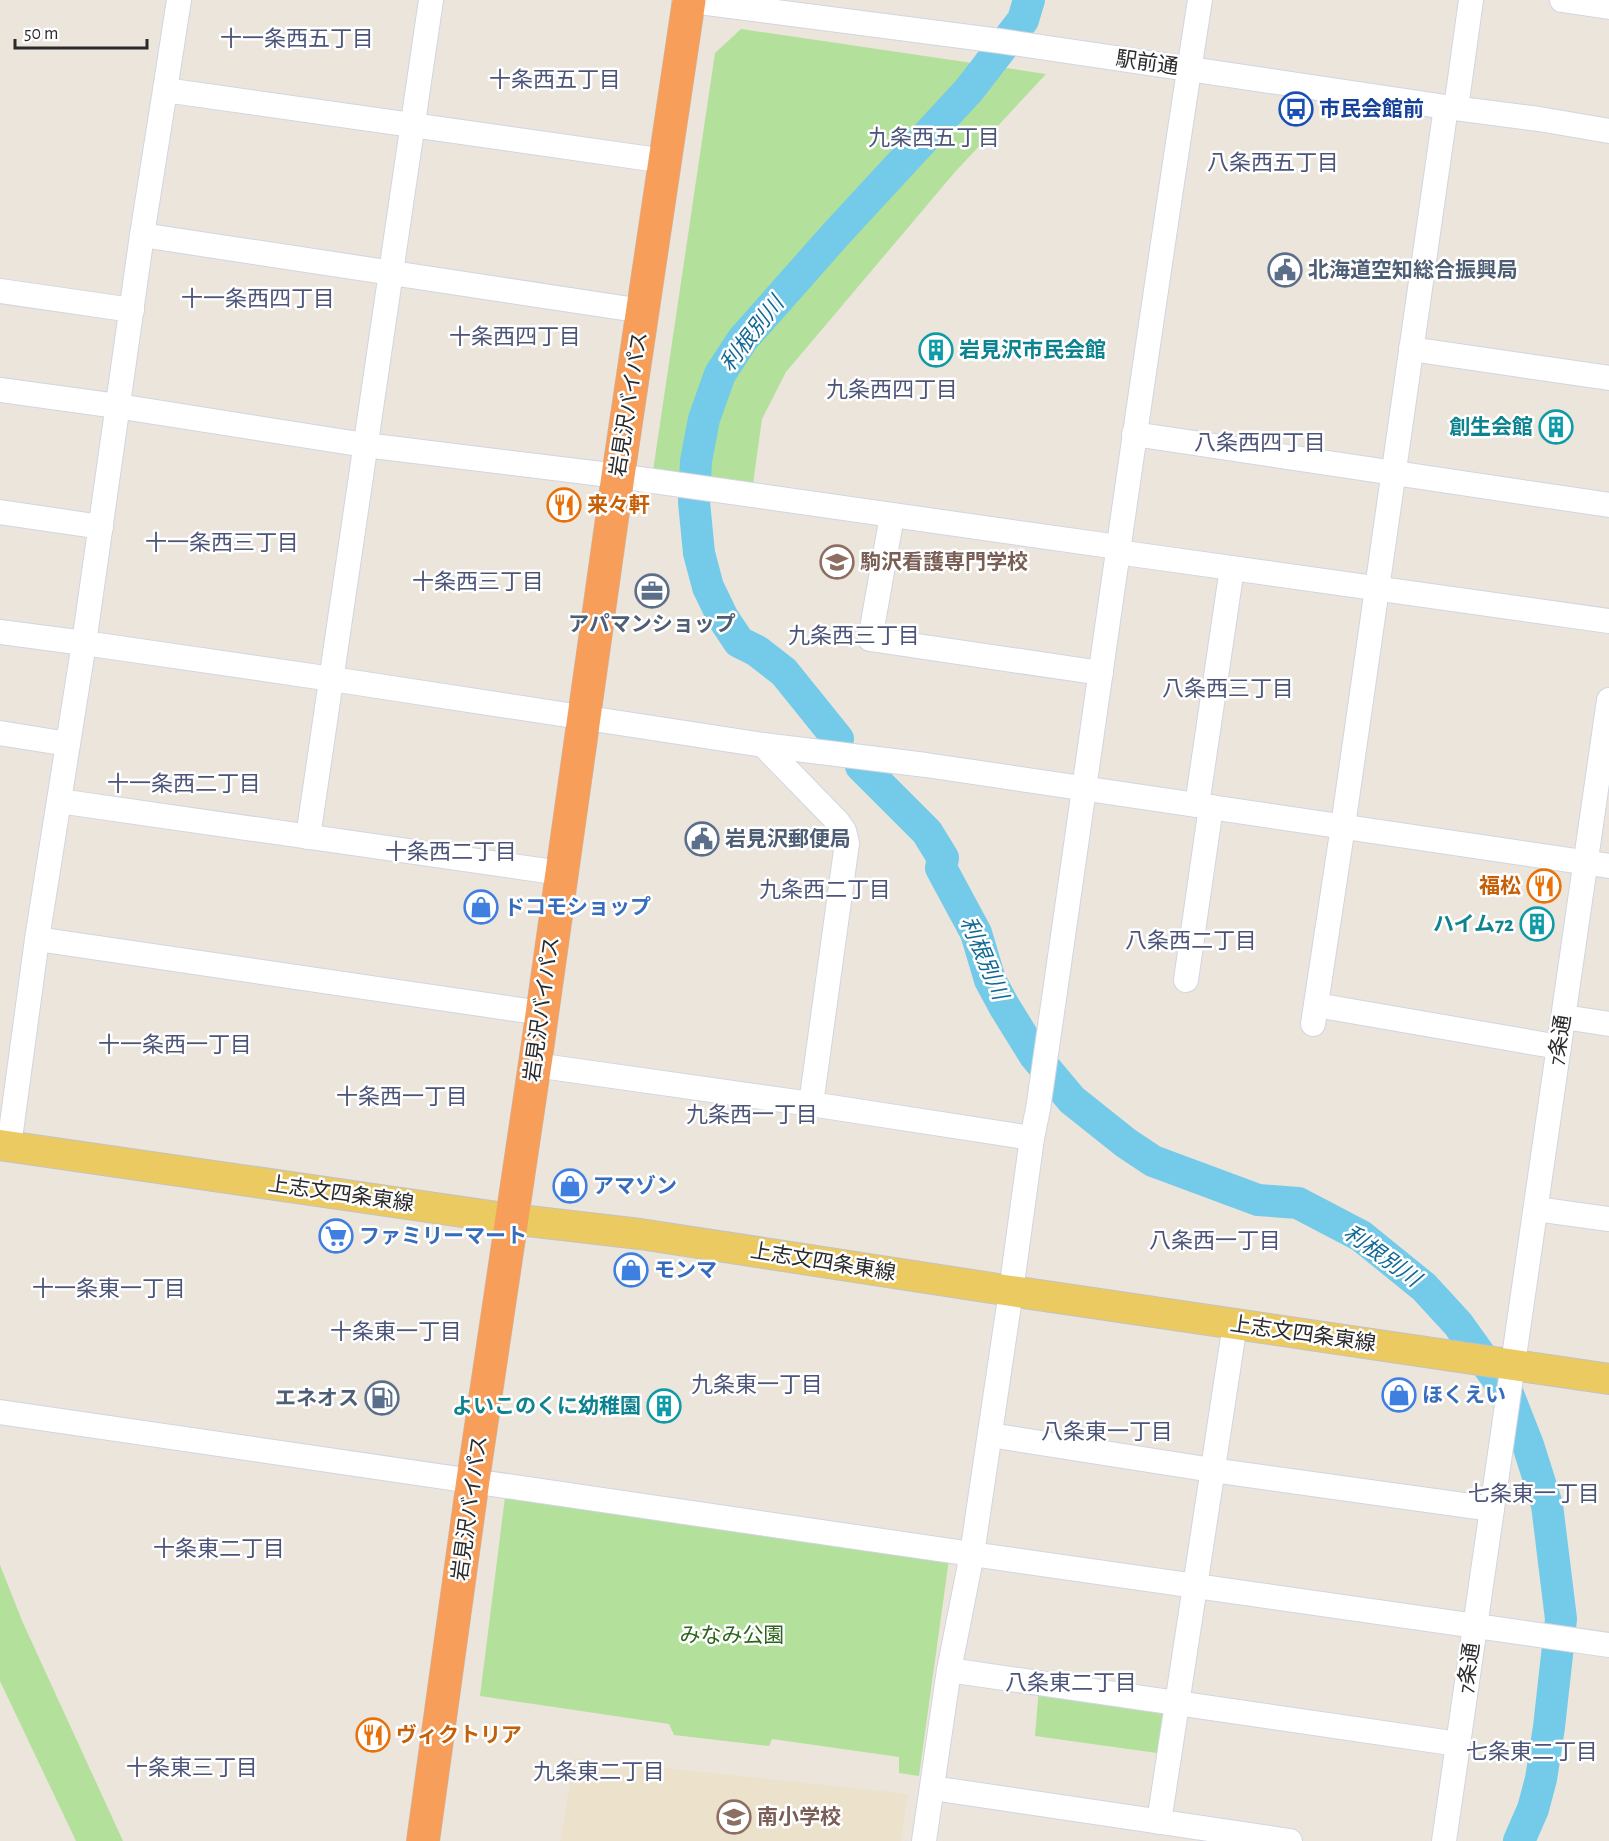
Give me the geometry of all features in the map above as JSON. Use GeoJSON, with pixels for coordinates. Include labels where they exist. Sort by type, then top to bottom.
{"type":"FeatureCollection","features":[{"type":"Feature","properties":{"kind":"highway","name":"岩見沢バイパス"},"geometry":{"type":"LineString","coordinates":[[423,1841],[473,1480],[688,0]]}},
{"type":"Feature","properties":{"kind":"main road","name":"上志文四条東線"},"geometry":{"type":"LineString","coordinates":[[4,1145],[511,1219],[640,1234],[1011,1292],[1520,1363],[1609,1379]]}},
{"type":"Feature","properties":{"kind":"street"},"geometry":{"type":"LineString","coordinates":[[4,1145],[84,643],[142,235],[179,0]]}},
{"type":"Feature","properties":{"kind":"street"},"geometry":{"type":"LineString","coordinates":[[308,837],[432,0]]}},
{"type":"Feature","properties":{"kind":"street","name":"駅前通"},"geometry":{"type":"LineString","coordinates":[[684,0],[751,7],[1068,51],[1609,131]]}},
{"type":"Feature","properties":{"kind":"street"},"geometry":{"type":"LineString","coordinates":[[924,1841],[949,1670],[972,1554],[990,1435],[1085,789],[1117,549],[1200,0]]}},
{"type":"Feature","properties":{"kind":"street"},"geometry":{"type":"LineString","coordinates":[[1472,0],[1451,107],[1412,349],[1314,1014],[1559,1047]]}},
{"type":"Feature","properties":{"kind":"street"},"geometry":{"type":"LineString","coordinates":[[1562,0],[1609,7]]}},
{"type":"Feature","properties":{"kind":"street"},"geometry":{"type":"LineString","coordinates":[[165,90],[665,161]]}},
{"type":"Feature","properties":{"kind":"street"},"geometry":{"type":"LineString","coordinates":[[142,235],[643,311]]}},
{"type":"Feature","properties":{"kind":"street"},"geometry":{"type":"LineString","coordinates":[[0,291],[132,310]]}},
{"type":"Feature","properties":{"kind":"street"},"geometry":{"type":"LineString","coordinates":[[1412,349],[1609,378]]}},
{"type":"Feature","properties":{"kind":"street"},"geometry":{"type":"LineString","coordinates":[[0,390],[365,445],[618,476],[1232,568],[1609,621]]}},
{"type":"Feature","properties":{"kind":"street"},"geometry":{"type":"LineString","coordinates":[[1134,434],[1609,505]]}},
{"type":"Feature","properties":{"kind":"street"},"geometry":{"type":"LineString","coordinates":[[0,512],[101,527]]}},
{"type":"Feature","properties":{"kind":"street"},"geometry":{"type":"LineString","coordinates":[[892,516],[870,639],[1101,673]]}},
{"type":"Feature","properties":{"kind":"street"},"geometry":{"type":"LineString","coordinates":[[1185,980],[1232,568]]}},
{"type":"Feature","properties":{"kind":"street"},"geometry":{"type":"LineString","coordinates":[[0,632],[332,679],[774,747],[926,765],[1597,865]]}},
{"type":"Feature","properties":{"kind":"street","name":"7条通"},"geometry":{"type":"LineString","coordinates":[[1444,1841],[1492,1502],[1520,1363],[1536,1209],[1559,1047],[1597,865],[1609,700]]}},
{"type":"Feature","properties":{"kind":"street"},"geometry":{"type":"LineString","coordinates":[[0,733],[68,744]]}},
{"type":"Feature","properties":{"kind":"street"},"geometry":{"type":"LineString","coordinates":[[774,747],[837,821],[844,831],[847,843],[811,1104]]}},
{"type":"Feature","properties":{"kind":"street"},"geometry":{"type":"LineString","coordinates":[[59,801],[561,873]]}},
{"type":"Feature","properties":{"kind":"street"},"geometry":{"type":"LineString","coordinates":[[37,939],[542,1013]]}},
{"type":"Feature","properties":{"kind":"street"},"geometry":{"type":"LineString","coordinates":[[1564,1017],[1609,1024]]}},
{"type":"Feature","properties":{"kind":"street"},"geometry":{"type":"LineString","coordinates":[[535,1065],[1032,1138]]}},
{"type":"Feature","properties":{"kind":"street"},"geometry":{"type":"LineString","coordinates":[[1536,1209],[1609,1219]]}},
{"type":"Feature","properties":{"kind":"street"},"geometry":{"type":"LineString","coordinates":[[1159,1822],[1235,1324]]}},
{"type":"Feature","properties":{"kind":"street"},"geometry":{"type":"LineString","coordinates":[[0,1412],[1603,1644]]}},
{"type":"Feature","properties":{"kind":"street"},"geometry":{"type":"LineString","coordinates":[[990,1435],[1212,1470],[1492,1502]]}},
{"type":"Feature","properties":{"kind":"street"},"geometry":{"type":"LineString","coordinates":[[949,1670],[1458,1744]]}},
{"type":"Feature","properties":{"kind":"street"},"geometry":{"type":"LineString","coordinates":[[932,1788],[1290,1841]]}},
{"type":"Feature","properties":{"kind":"shaded area","name":"南小学校"},"geometry":{"type":"Polygon","coordinates":[[[574,1758],[908,1794],[901,1841],[560,1841],[574,1758]]]}},
{"type":"Feature","properties":{"kind":"green space"},"geometry":{"type":"Polygon","coordinates":[[[741,29],[1046,74],[955,172],[786,372],[762,419],[753,484],[653,471],[715,53],[741,29]]]}},
{"type":"Feature","properties":{"kind":"green space","name":"みなみ公園"},"geometry":{"type":"Polygon","coordinates":[[[505,1497],[949,1559],[919,1776],[899,1773],[899,1757],[772,1739],[769,1746],[674,1735],[669,1724],[480,1696],[505,1497]]]}},
{"type":"Feature","properties":{"kind":"green space"},"geometry":{"type":"Polygon","coordinates":[[[0,1565],[23,1623],[123,1841],[76,1841],[0,1681],[0,1565]]]}},
{"type":"Feature","properties":{"kind":"green space"},"geometry":{"type":"Polygon","coordinates":[[[1039,1688],[1172,1706],[1164,1754],[1035,1736],[1039,1688]]]}},
{"type":"Feature","properties":{"kind":"waterway","name":"利根別川"},"geometry":{"type":"LineString","coordinates":[[838,739],[784,672],[757,651],[739,642],[723,618],[708,587],[699,553],[694,502],[696,461],[704,419],[720,374],[743,339],[969,90],[1023,20],[1029,0]]}},
{"type":"Feature","properties":{"kind":"waterway","name":"利根別川"},"geometry":{"type":"LineString","coordinates":[[861,766],[927,832],[943,858],[941,868],[976,933],[990,980],[1004,1006],[1035,1056],[1072,1100],[1126,1143],[1153,1161],[1258,1200],[1298,1203],[1361,1236],[1424,1287],[1458,1324],[1508,1394],[1528,1445],[1547,1505],[1561,1619],[1541,1779],[1533,1809],[1519,1841]]}},
{"type":"Feature","properties":{"kind":"place","name":"市民会館前"},"geometry":{"type":"Point","coordinates":[1296,109]}},
{"type":"Feature","properties":{"kind":"place","name":"北海道空知総合振興局"},"geometry":{"type":"Point","coordinates":[1285,270]}},
{"type":"Feature","properties":{"kind":"place","name":"岩見沢市民会館"},"geometry":{"type":"Point","coordinates":[936,350]}},
{"type":"Feature","properties":{"kind":"place","name":"創生会館"},"geometry":{"type":"Point","coordinates":[1556,427]}},
{"type":"Feature","properties":{"kind":"place","name":"来々軒"},"geometry":{"type":"Point","coordinates":[564,505]}},
{"type":"Feature","properties":{"kind":"place","name":"駒沢看護専門学校"},"geometry":{"type":"Point","coordinates":[837,562]}},
{"type":"Feature","properties":{"kind":"place","name":"アパマンショップ"},"geometry":{"type":"Point","coordinates":[652,591]}},
{"type":"Feature","properties":{"kind":"place","name":"岩見沢郵便局"},"geometry":{"type":"Point","coordinates":[702,839]}},
{"type":"Feature","properties":{"kind":"place","name":"福松"},"geometry":{"type":"Point","coordinates":[1544,886]}},
{"type":"Feature","properties":{"kind":"place","name":"ドコモショップ"},"geometry":{"type":"Point","coordinates":[481,907]}},
{"type":"Feature","properties":{"kind":"place","name":"ハイム72"},"geometry":{"type":"Point","coordinates":[1537,924]}},
{"type":"Feature","properties":{"kind":"place","name":"アマゾン"},"geometry":{"type":"Point","coordinates":[570,1186]}},
{"type":"Feature","properties":{"kind":"place","name":"ファミリーマート"},"geometry":{"type":"Point","coordinates":[336,1236]}},
{"type":"Feature","properties":{"kind":"place","name":"モンマ"},"geometry":{"type":"Point","coordinates":[631,1270]}},
{"type":"Feature","properties":{"kind":"place","name":"ほくえい"},"geometry":{"type":"Point","coordinates":[1399,1395]}},
{"type":"Feature","properties":{"kind":"place","name":"エネオス"},"geometry":{"type":"Point","coordinates":[382,1398]}},
{"type":"Feature","properties":{"kind":"place","name":"よいこのくに幼稚園"},"geometry":{"type":"Point","coordinates":[664,1406]}},
{"type":"Feature","properties":{"kind":"place","name":"ヴィクトリア"},"geometry":{"type":"Point","coordinates":[373,1735]}},
{"type":"Feature","properties":{"kind":"place","name":"南小学校"},"geometry":{"type":"Point","coordinates":[734,1817]}},
{"type":"Feature","properties":{"kind":"district","name":"十一条西五丁目"},"geometry":{"type":"Point","coordinates":[297,39]}},
{"type":"Feature","properties":{"kind":"district","name":"十条西五丁目"},"geometry":{"type":"Point","coordinates":[555,80]}},
{"type":"Feature","properties":{"kind":"district","name":"九条西五丁目"},"geometry":{"type":"Point","coordinates":[934,138]}},
{"type":"Feature","properties":{"kind":"district","name":"八条西五丁目"},"geometry":{"type":"Point","coordinates":[1273,163]}},
{"type":"Feature","properties":{"kind":"district","name":"十一条西四丁目"},"geometry":{"type":"Point","coordinates":[258,299]}},
{"type":"Feature","properties":{"kind":"district","name":"十条西四丁目"},"geometry":{"type":"Point","coordinates":[515,337]}},
{"type":"Feature","properties":{"kind":"district","name":"九条西四丁目"},"geometry":{"type":"Point","coordinates":[892,390]}},
{"type":"Feature","properties":{"kind":"district","name":"八条西四丁目"},"geometry":{"type":"Point","coordinates":[1260,443]}},
{"type":"Feature","properties":{"kind":"district","name":"十一条西三丁目"},"geometry":{"type":"Point","coordinates":[222,543]}},
{"type":"Feature","properties":{"kind":"district","name":"十条西三丁目"},"geometry":{"type":"Point","coordinates":[478,582]}},
{"type":"Feature","properties":{"kind":"district","name":"九条西三丁目"},"geometry":{"type":"Point","coordinates":[854,636]}},
{"type":"Feature","properties":{"kind":"district","name":"八条西三丁目"},"geometry":{"type":"Point","coordinates":[1228,689]}},
{"type":"Feature","properties":{"kind":"district","name":"十一条西二丁目"},"geometry":{"type":"Point","coordinates":[184,784]}},
{"type":"Feature","properties":{"kind":"district","name":"十条西二丁目"},"geometry":{"type":"Point","coordinates":[451,852]}},
{"type":"Feature","properties":{"kind":"district","name":"九条西二丁目"},"geometry":{"type":"Point","coordinates":[825,890]}},
{"type":"Feature","properties":{"kind":"district","name":"八条西二丁目"},"geometry":{"type":"Point","coordinates":[1191,941]}},
{"type":"Feature","properties":{"kind":"district","name":"十一条西一丁目"},"geometry":{"type":"Point","coordinates":[175,1045]}},
{"type":"Feature","properties":{"kind":"district","name":"十条西一丁目"},"geometry":{"type":"Point","coordinates":[402,1097]}},
{"type":"Feature","properties":{"kind":"district","name":"九条西一丁目"},"geometry":{"type":"Point","coordinates":[752,1115]}},
{"type":"Feature","properties":{"kind":"district","name":"八条西一丁目"},"geometry":{"type":"Point","coordinates":[1215,1241]}},
{"type":"Feature","properties":{"kind":"district","name":"十一条東一丁目"},"geometry":{"type":"Point","coordinates":[109,1289]}},
{"type":"Feature","properties":{"kind":"district","name":"十条東一丁目"},"geometry":{"type":"Point","coordinates":[396,1332]}},
{"type":"Feature","properties":{"kind":"district","name":"九条東一丁目"},"geometry":{"type":"Point","coordinates":[757,1385]}},
{"type":"Feature","properties":{"kind":"district","name":"八条東一丁目"},"geometry":{"type":"Point","coordinates":[1107,1432]}},
{"type":"Feature","properties":{"kind":"district","name":"七条東一丁目"},"geometry":{"type":"Point","coordinates":[1534,1494]}},
{"type":"Feature","properties":{"kind":"district","name":"十条東二丁目"},"geometry":{"type":"Point","coordinates":[219,1549]}},
{"type":"Feature","properties":{"kind":"district","name":"八条東二丁目"},"geometry":{"type":"Point","coordinates":[1071,1683]}},
{"type":"Feature","properties":{"kind":"district","name":"七条東二丁目"},"geometry":{"type":"Point","coordinates":[1532,1752]}},
{"type":"Feature","properties":{"kind":"district","name":"十条東三丁目"},"geometry":{"type":"Point","coordinates":[192,1768]}},
{"type":"Feature","properties":{"kind":"district","name":"九条東二丁目"},"geometry":{"type":"Point","coordinates":[599,1772]}}]}
